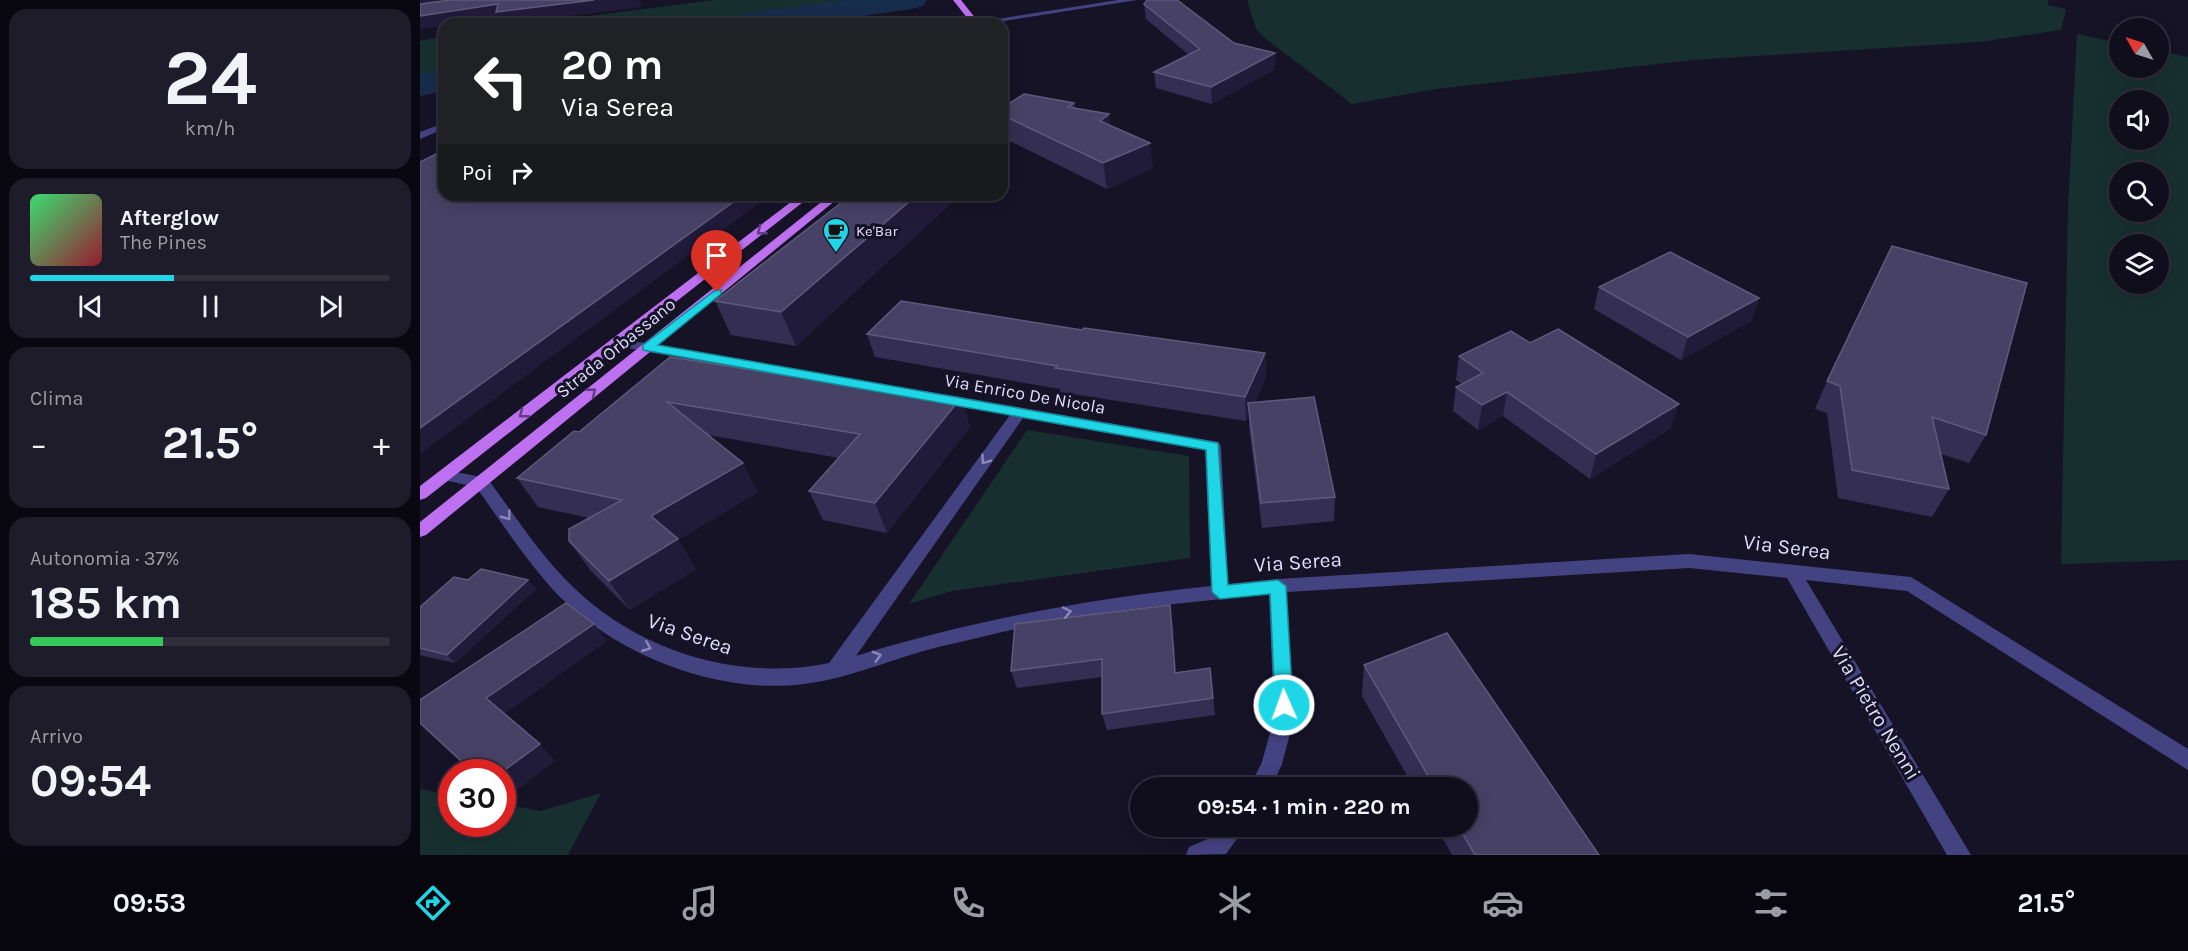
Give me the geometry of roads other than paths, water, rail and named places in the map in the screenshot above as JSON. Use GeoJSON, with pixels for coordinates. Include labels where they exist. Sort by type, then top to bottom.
{"type":"FeatureCollection","features":[{"type":"Feature","properties":{"kind":"main road"},"geometry":{"type":"LineString","coordinates":[[957,0],[972,18]]}},
{"type":"Feature","properties":{"kind":"main road","name":"Strada Orbassano"},"geometry":{"type":"LineString","coordinates":[[420,494],[799,201]]}},
{"type":"Feature","properties":{"kind":"main road","name":"Strada Orbassano"},"geometry":{"type":"LineString","coordinates":[[420,531],[830,201]]}},
{"type":"Feature","properties":{"kind":"street"},"geometry":{"type":"LineString","coordinates":[[1008,19],[1133,0]]}},
{"type":"Feature","properties":{"kind":"street"},"geometry":{"type":"LineString","coordinates":[[420,135],[438,128]]}},
{"type":"Feature","properties":{"kind":"street","name":"Via Enrico De Nicola"},"geometry":{"type":"LineString","coordinates":[[616,342],[1213,447],[1220,592]]}},
{"type":"Feature","properties":{"kind":"street"},"geometry":{"type":"LineString","coordinates":[[837,667],[1019,412]]}},
{"type":"Feature","properties":{"kind":"street"},"geometry":{"type":"LineString","coordinates":[[445,475],[481,482]]}},
{"type":"Feature","properties":{"kind":"street","name":"Via Serea"},"geometry":{"type":"LineString","coordinates":[[481,482],[537,557],[576,601],[633,641],[679,660],[723,674],[795,677],[938,639],[1087,608],[1220,592],[1278,586],[1689,561],[1911,584],[2188,760]]}},
{"type":"Feature","properties":{"kind":"street","name":"Via Pietro Nenni"},"geometry":{"type":"LineString","coordinates":[[1791,571],[1960,855]]}},
{"type":"Feature","properties":{"kind":"street"},"geometry":{"type":"LineString","coordinates":[[1265,777],[1272,764],[1284,718],[1278,586]]}},
{"type":"Feature","properties":{"kind":"street"},"geometry":{"type":"LineString","coordinates":[[1197,855],[1218,846],[1226,837]]}},
{"type":"Feature","properties":{"kind":"waterway"},"geometry":{"type":"LineString","coordinates":[[784,18],[912,0]]}},
{"type":"Feature","properties":{"kind":"waterway"},"geometry":{"type":"LineString","coordinates":[[420,85],[438,81]]}},
{"type":"Feature","properties":{"kind":"place","name":"Ke'Bar"},"geometry":{"type":"Point","coordinates":[836,254]}}]}
